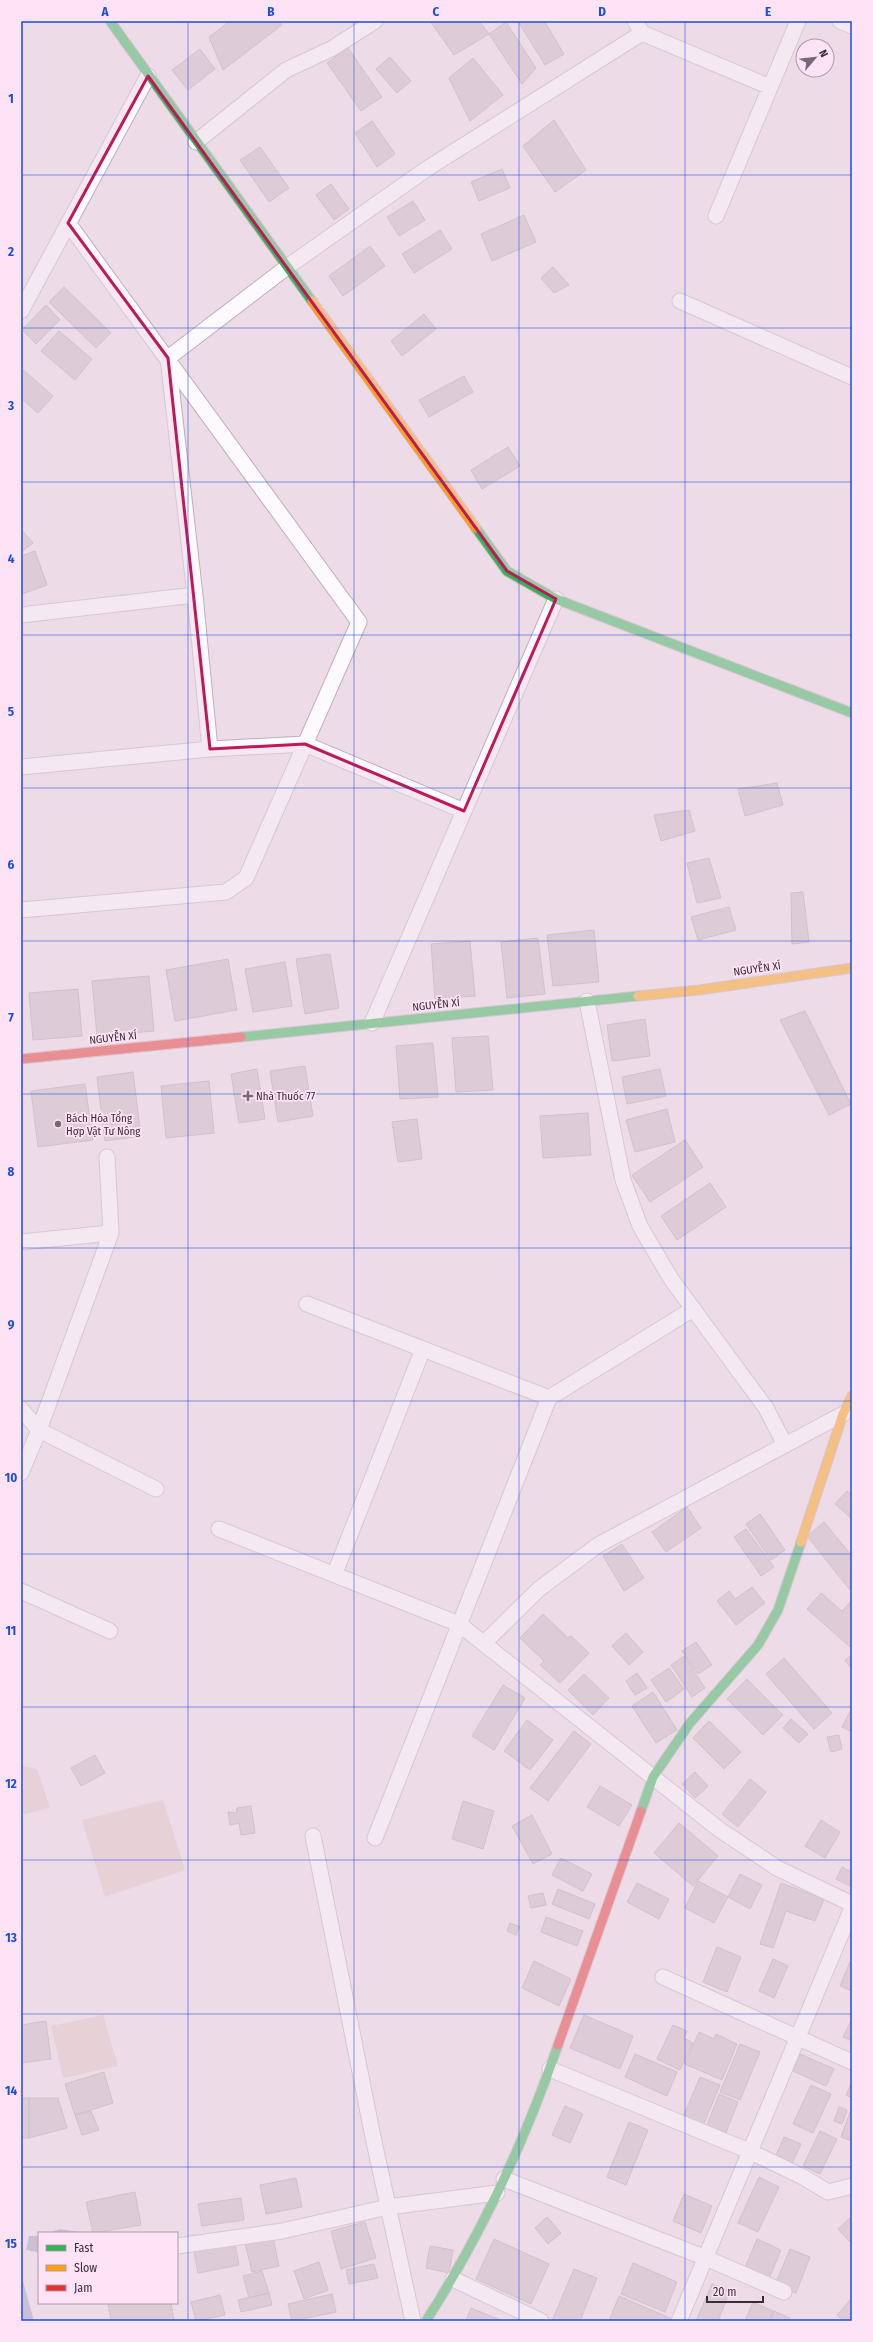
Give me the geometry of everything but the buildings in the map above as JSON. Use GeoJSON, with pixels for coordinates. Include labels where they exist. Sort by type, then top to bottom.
{"type":"FeatureCollection","features":[{"type":"Feature","properties":{"kind":"street"},"geometry":{"type":"LineString","coordinates":[[110,21],[148,76],[507,571],[556,600],[852,713]]}},
{"type":"Feature","properties":{"kind":"street"},"geometry":{"type":"LineString","coordinates":[[196,142],[286,70],[331,49],[376,21]]}},
{"type":"Feature","properties":{"kind":"street"},"geometry":{"type":"LineString","coordinates":[[716,216],[798,21]]}},
{"type":"Feature","properties":{"kind":"street"},"geometry":{"type":"LineString","coordinates":[[840,21],[852,26]]}},
{"type":"Feature","properties":{"kind":"street"},"geometry":{"type":"LineString","coordinates":[[168,358],[287,267],[428,168],[639,27],[770,87]]}},
{"type":"Feature","properties":{"kind":"street"},"geometry":{"type":"LineString","coordinates":[[21,310],[148,76]]}},
{"type":"Feature","properties":{"kind":"street"},"geometry":{"type":"LineString","coordinates":[[21,910],[226,892],[246,878],[359,622],[68,222]]}},
{"type":"Feature","properties":{"kind":"street"},"geometry":{"type":"LineString","coordinates":[[680,302],[852,377]]}},
{"type":"Feature","properties":{"kind":"street"},"geometry":{"type":"LineString","coordinates":[[168,358],[195,594],[210,749]]}},
{"type":"Feature","properties":{"kind":"street"},"geometry":{"type":"LineString","coordinates":[[21,615],[195,594]]}},
{"type":"Feature","properties":{"kind":"street"},"geometry":{"type":"LineString","coordinates":[[372,1023],[556,600]]}},
{"type":"Feature","properties":{"kind":"street"},"geometry":{"type":"LineString","coordinates":[[21,767],[210,749],[305,744],[464,811]]}},
{"type":"Feature","properties":{"kind":"street","name":"NGUYỄN XÍ"},"geometry":{"type":"LineString","coordinates":[[21,1059],[699,990],[852,968]]}},
{"type":"Feature","properties":{"kind":"street"},"geometry":{"type":"LineString","coordinates":[[588,1001],[623,1180],[640,1226],[671,1279],[766,1408],[785,1445]]}},
{"type":"Feature","properties":{"kind":"street"},"geometry":{"type":"LineString","coordinates":[[21,1473],[39,1430],[111,1233],[107,1157]]}},
{"type":"Feature","properties":{"kind":"street"},"geometry":{"type":"LineString","coordinates":[[21,1242],[111,1233]]}},
{"type":"Feature","properties":{"kind":"street"},"geometry":{"type":"LineString","coordinates":[[307,1304],[549,1398]]}},
{"type":"Feature","properties":{"kind":"street"},"geometry":{"type":"LineString","coordinates":[[375,1838],[549,1398],[693,1309]]}},
{"type":"Feature","properties":{"kind":"street"},"geometry":{"type":"LineString","coordinates":[[335,1573],[423,1349]]}},
{"type":"Feature","properties":{"kind":"street"},"geometry":{"type":"LineString","coordinates":[[426,2321],[453,2279],[504,2180],[550,2069],[653,1777],[690,1723],[758,1645],[778,1610],[843,1414],[852,1396]]}},
{"type":"Feature","properties":{"kind":"street"},"geometry":{"type":"LineString","coordinates":[[21,1409],[39,1430],[156,1489]]}},
{"type":"Feature","properties":{"kind":"street"},"geometry":{"type":"LineString","coordinates":[[484,1643],[539,1588],[598,1545],[843,1414]]}},
{"type":"Feature","properties":{"kind":"street"},"geometry":{"type":"LineString","coordinates":[[219,1529],[335,1573],[459,1624],[720,1830],[777,1868],[851,1902],[797,2037],[679,2321]]}},
{"type":"Feature","properties":{"kind":"street"},"geometry":{"type":"LineString","coordinates":[[21,1591],[110,1631]]}},
{"type":"Feature","properties":{"kind":"street"},"geometry":{"type":"LineString","coordinates":[[313,1836],[388,2207],[413,2321]]}},
{"type":"Feature","properties":{"kind":"street"},"geometry":{"type":"LineString","coordinates":[[663,1977],[852,2062]]}},
{"type":"Feature","properties":{"kind":"street"},"geometry":{"type":"LineString","coordinates":[[550,2069],[749,2151],[803,2177],[828,2192],[852,2186]]}},
{"type":"Feature","properties":{"kind":"street"},"geometry":{"type":"LineString","coordinates":[[504,2180],[706,2258],[784,2292]]}},
{"type":"Feature","properties":{"kind":"street"},"geometry":{"type":"LineString","coordinates":[[178,2246],[282,2231],[388,2207],[497,2193]]}},
{"type":"Feature","properties":{"kind":"street"},"geometry":{"type":"LineString","coordinates":[[453,2279],[541,2321]]}},
{"type":"Feature","properties":{"kind":"highlighted area"},"geometry":{"type":"Polygon","coordinates":[[[148,76],[287,267],[507,571],[556,599],[464,811],[305,744],[210,749],[168,358],[68,223],[148,76]]]}},
{"type":"Feature","properties":{"kind":"shaded area"},"geometry":{"type":"Polygon","coordinates":[[[21,1766],[37,1769],[50,1808],[21,1815],[21,1766]]]}},
{"type":"Feature","properties":{"kind":"shaded area"},"geometry":{"type":"Polygon","coordinates":[[[163,1800],[185,1870],[105,1897],[82,1820],[163,1800]]]}},
{"type":"Feature","properties":{"kind":"shaded area"},"geometry":{"type":"Polygon","coordinates":[[[103,2015],[118,2066],[63,2078],[51,2026],[103,2015]]]}},
{"type":"Feature","properties":{"kind":"water"},"geometry":{"type":"Polygon","coordinates":[[[60,2229],[79,2232],[52,2232],[60,2229]]]}},
{"type":"Feature","properties":{"kind":"water"},"geometry":{"type":"Polygon","coordinates":[[[29,2236],[38,2236],[38,2254],[37,2252],[26,2250],[29,2236]]]}},
{"type":"Feature","properties":{"kind":"water"},"geometry":{"type":"Polygon","coordinates":[[[21,2274],[34,2321],[21,2321],[21,2274]]]}},
{"type":"Feature","properties":{"kind":"traffic: fast"},"geometry":{"type":"LineString","coordinates":[[110,21],[312,301]]}},
{"type":"Feature","properties":{"kind":"traffic: fast"},"geometry":{"type":"LineString","coordinates":[[476,528],[507,571],[556,599],[852,713]]}},
{"type":"Feature","properties":{"kind":"traffic: fast"},"geometry":{"type":"LineString","coordinates":[[241,1037],[638,996]]}},
{"type":"Feature","properties":{"kind":"traffic: fast"},"geometry":{"type":"LineString","coordinates":[[641,1811],[653,1777],[690,1723],[758,1645],[778,1610],[801,1542]]}},
{"type":"Feature","properties":{"kind":"traffic: fast"},"geometry":{"type":"LineString","coordinates":[[426,2321],[465,2255],[500,2187],[531,2117],[558,2045]]}},
{"type":"Feature","properties":{"kind":"traffic: slow"},"geometry":{"type":"LineString","coordinates":[[312,301],[476,528]]}},
{"type":"Feature","properties":{"kind":"traffic: slow"},"geometry":{"type":"LineString","coordinates":[[638,996],[699,990],[852,968]]}},
{"type":"Feature","properties":{"kind":"traffic: slow"},"geometry":{"type":"LineString","coordinates":[[801,1542],[843,1414],[852,1396]]}},
{"type":"Feature","properties":{"kind":"traffic: jam"},"geometry":{"type":"LineString","coordinates":[[21,1059],[241,1037]]}},
{"type":"Feature","properties":{"kind":"traffic: jam"},"geometry":{"type":"LineString","coordinates":[[558,2045],[641,1811]]}},
{"type":"Feature","properties":{"kind":"place","name":"Nhà Thuốc 77"},"geometry":{"type":"Point","coordinates":[248,1096]}},
{"type":"Feature","properties":{"kind":"place","name":"Bách Hóa Tổng Hợp Vật Tư Nông"},"geometry":{"type":"Point","coordinates":[58,1124]}}]}
